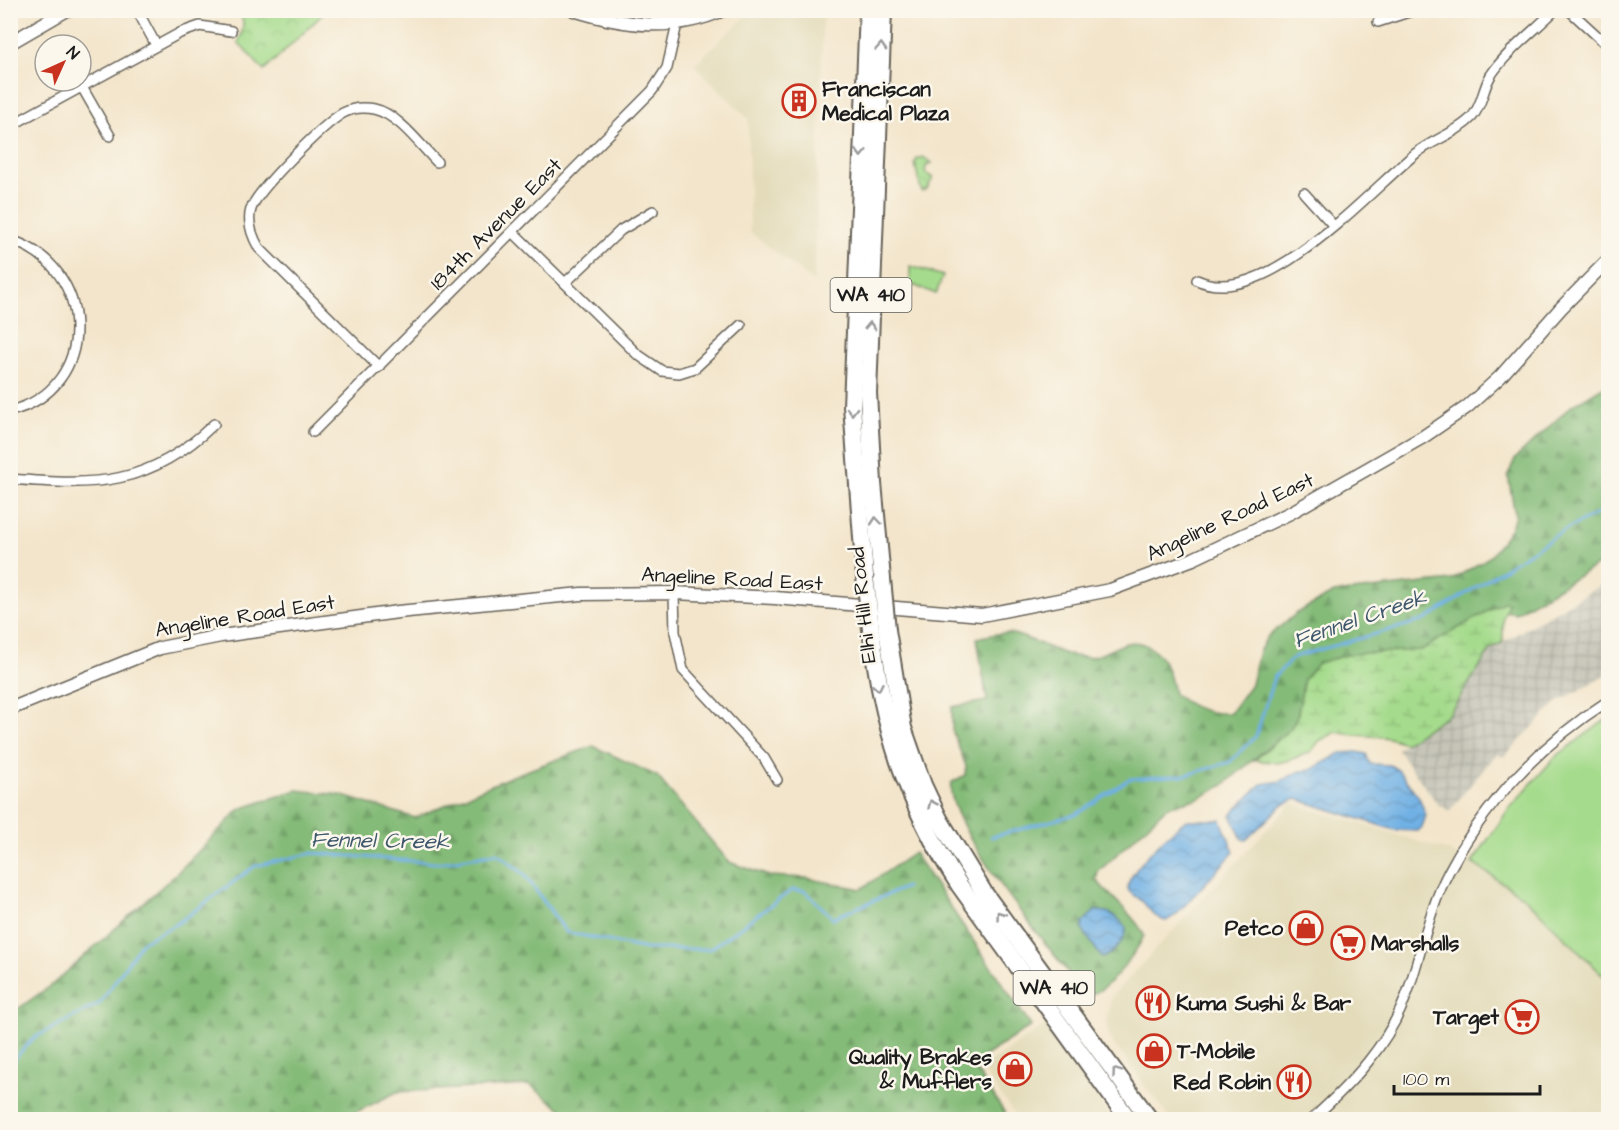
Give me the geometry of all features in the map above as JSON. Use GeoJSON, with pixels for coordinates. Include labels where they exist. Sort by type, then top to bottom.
{"type":"FeatureCollection","features":[{"type":"Feature","properties":{"kind":"highway","name":"Elhi Hill Road"},"geometry":{"type":"LineString","coordinates":[[868,10],[852,405],[879,629],[877,682],[888,735],[923,822],[960,886],[1129,1119]]}},
{"type":"Feature","properties":{"kind":"highway","name":"Elhi Hill Road"},"geometry":{"type":"LineString","coordinates":[[874,578],[873,483],[868,393],[883,10]]}},
{"type":"Feature","properties":{"kind":"highway","name":"Elhi Hill Road"},"geometry":{"type":"LineString","coordinates":[[879,629],[903,728],[923,785],[939,819],[984,893],[1150,1119]]}},
{"type":"Feature","properties":{"kind":"street"},"geometry":{"type":"LineString","coordinates":[[10,43],[67,10]]}},
{"type":"Feature","properties":{"kind":"street"},"geometry":{"type":"LineString","coordinates":[[137,10],[156,45]]}},
{"type":"Feature","properties":{"kind":"street"},"geometry":{"type":"LineString","coordinates":[[574,10],[630,23],[677,24],[702,19],[723,10]]}},
{"type":"Feature","properties":{"kind":"street"},"geometry":{"type":"LineString","coordinates":[[1378,22],[1416,10]]}},
{"type":"Feature","properties":{"kind":"street"},"geometry":{"type":"LineString","coordinates":[[1197,280],[1220,287],[1271,270],[1302,253],[1420,149],[1472,117],[1492,73],[1555,10]]}},
{"type":"Feature","properties":{"kind":"street"},"geometry":{"type":"LineString","coordinates":[[1569,10],[1607,45]]}},
{"type":"Feature","properties":{"kind":"street","name":"184th Avenue East"},"geometry":{"type":"LineString","coordinates":[[313,432],[661,80],[674,46],[677,24]]}},
{"type":"Feature","properties":{"kind":"street"},"geometry":{"type":"LineString","coordinates":[[93,81],[156,45],[200,26],[231,31]]}},
{"type":"Feature","properties":{"kind":"street"},"geometry":{"type":"LineString","coordinates":[[10,126],[71,93]]}},
{"type":"Feature","properties":{"kind":"street"},"geometry":{"type":"LineString","coordinates":[[85,93],[110,136]]}},
{"type":"Feature","properties":{"kind":"street"},"geometry":{"type":"LineString","coordinates":[[379,367],[259,248],[252,235],[251,208],[260,192],[332,121],[355,109],[373,109],[391,117],[436,162]]}},
{"type":"Feature","properties":{"kind":"street"},"geometry":{"type":"LineString","coordinates":[[1304,193],[1333,225]]}},
{"type":"Feature","properties":{"kind":"street"},"geometry":{"type":"LineString","coordinates":[[565,283],[621,230],[653,211]]}},
{"type":"Feature","properties":{"kind":"street"},"geometry":{"type":"LineString","coordinates":[[513,232],[637,354],[662,371],[679,373],[695,368],[741,325]]}},
{"type":"Feature","properties":{"kind":"street"},"geometry":{"type":"LineString","coordinates":[[10,240],[41,255],[61,275],[73,302],[77,328],[71,357],[60,377],[42,396],[10,411]]}},
{"type":"Feature","properties":{"kind":"street","name":"Angeline Road East"},"geometry":{"type":"LineString","coordinates":[[10,709],[152,651],[221,636],[398,612],[565,596],[674,593],[775,598],[982,615],[1091,594],[1193,560],[1290,513],[1375,466],[1467,407],[1500,378],[1561,308],[1608,260]]}},
{"type":"Feature","properties":{"kind":"street"},"geometry":{"type":"LineString","coordinates":[[10,479],[84,483],[127,477],[170,459],[213,424]]}},
{"type":"Feature","properties":{"kind":"street"},"geometry":{"type":"LineString","coordinates":[[674,593],[675,632],[682,670],[764,758],[777,780]]}},
{"type":"Feature","properties":{"kind":"street"},"geometry":{"type":"LineString","coordinates":[[1311,1119],[1347,1087],[1375,1054],[1395,1023],[1408,991],[1431,911],[1449,872],[1479,821],[1521,769],[1573,724],[1608,701]]}},
{"type":"Feature","properties":{"kind":"shaded area"},"geometry":{"type":"Polygon","coordinates":[[[751,11],[823,11],[814,282],[750,232],[748,118],[694,65],[751,11]]]}},
{"type":"Feature","properties":{"kind":"shaded area"},"geometry":{"type":"Polygon","coordinates":[[[1608,581],[1608,674],[1556,703],[1504,757],[1497,753],[1449,811],[1441,805],[1440,807],[1397,749],[1449,714],[1491,649],[1608,581]]]}},
{"type":"Feature","properties":{"kind":"shaded area"},"geometry":{"type":"Polygon","coordinates":[[[1292,803],[1446,850],[1472,863],[1524,897],[1608,980],[1608,1119],[1170,1119],[1109,1037],[1107,1019],[1112,996],[1292,803]]]}},
{"type":"Feature","properties":{"kind":"shaded area"},"geometry":{"type":"Polygon","coordinates":[[[1046,1025],[1113,1119],[1018,1119],[981,1068],[1046,1025]]]}},
{"type":"Feature","properties":{"kind":"green space"},"geometry":{"type":"Polygon","coordinates":[[[239,11],[326,11],[264,71],[238,42],[243,26],[239,11]]]}},
{"type":"Feature","properties":{"kind":"green space"},"geometry":{"type":"Polygon","coordinates":[[[923,157],[932,163],[926,166],[925,173],[933,178],[927,189],[922,191],[915,163],[917,159],[923,157]]]}},
{"type":"Feature","properties":{"kind":"green space"},"geometry":{"type":"Polygon","coordinates":[[[910,266],[943,276],[936,294],[910,284],[910,266]]]}},
{"type":"Feature","properties":{"kind":"green space"},"geometry":{"type":"Polygon","coordinates":[[[1608,384],[1608,559],[1515,613],[1505,611],[1508,603],[1504,602],[1421,650],[1304,679],[1298,714],[1291,728],[1222,786],[1199,798],[1167,807],[1098,872],[1096,880],[1130,915],[1144,936],[1128,961],[1106,986],[1091,994],[1078,985],[1001,885],[964,826],[953,801],[951,783],[965,775],[966,766],[952,730],[952,707],[987,701],[977,638],[1009,633],[1078,657],[1095,656],[1127,643],[1140,643],[1148,646],[1160,656],[1168,670],[1174,694],[1200,709],[1230,713],[1251,684],[1259,652],[1267,637],[1300,611],[1334,593],[1452,580],[1491,556],[1511,528],[1515,515],[1508,475],[1515,459],[1571,406],[1608,384]]]}},
{"type":"Feature","properties":{"kind":"green space"},"geometry":{"type":"Polygon","coordinates":[[[1505,601],[1508,603],[1503,618],[1503,642],[1491,649],[1449,714],[1405,743],[1388,738],[1336,732],[1319,741],[1311,752],[1287,761],[1278,763],[1255,760],[1291,728],[1298,714],[1304,679],[1318,663],[1351,654],[1421,650],[1505,601]]]}},
{"type":"Feature","properties":{"kind":"green space"},"geometry":{"type":"Polygon","coordinates":[[[1608,718],[1608,980],[1524,897],[1472,863],[1508,810],[1554,758],[1608,718]]]}},
{"type":"Feature","properties":{"kind":"green space"},"geometry":{"type":"Polygon","coordinates":[[[593,746],[657,776],[729,862],[769,876],[806,878],[861,889],[914,853],[1031,1026],[972,1064],[1009,1119],[574,1119],[530,1085],[397,1092],[342,1119],[11,1119],[11,1014],[54,983],[177,873],[240,809],[297,790],[340,795],[415,818],[510,777],[593,746]]]}},
{"type":"Feature","properties":{"kind":"water"},"geometry":{"type":"Polygon","coordinates":[[[1341,753],[1366,754],[1370,764],[1390,765],[1398,770],[1419,797],[1426,815],[1418,831],[1395,830],[1296,799],[1282,805],[1246,840],[1242,839],[1231,815],[1261,784],[1281,781],[1300,771],[1311,770],[1341,753]]]}},
{"type":"Feature","properties":{"kind":"water"},"geometry":{"type":"Polygon","coordinates":[[[1188,820],[1221,820],[1234,852],[1176,915],[1166,921],[1155,915],[1142,901],[1130,893],[1129,883],[1152,852],[1188,820]]]}},
{"type":"Feature","properties":{"kind":"water"},"geometry":{"type":"Polygon","coordinates":[[[1095,911],[1113,915],[1126,928],[1124,937],[1118,946],[1102,958],[1082,929],[1083,922],[1095,911]]]}},
{"type":"Feature","properties":{"kind":"waterway","name":"Fennel Creek"},"geometry":{"type":"LineString","coordinates":[[991,837],[1077,814],[1129,779],[1186,775],[1230,762],[1256,736],[1274,677],[1294,657],[1425,620],[1561,532],[1608,508]]}},
{"type":"Feature","properties":{"kind":"waterway","name":"Fennel Creek"},"geometry":{"type":"LineString","coordinates":[[10,1074],[16,1057],[34,1038],[100,1003],[142,942],[178,923],[255,866],[313,853],[437,863],[497,853],[524,874],[566,932],[646,949],[710,949],[792,890],[805,891],[833,918],[906,887]]}},
{"type":"Feature","properties":{"kind":"place","name":"Franciscan Medical Plaza"},"geometry":{"type":"Point","coordinates":[799,101]}},
{"type":"Feature","properties":{"kind":"place","name":"Petco"},"geometry":{"type":"Point","coordinates":[1306,928]}},
{"type":"Feature","properties":{"kind":"place","name":"Marshalls"},"geometry":{"type":"Point","coordinates":[1348,943]}},
{"type":"Feature","properties":{"kind":"place","name":"Kuma Sushi & Bar"},"geometry":{"type":"Point","coordinates":[1153,1003]}},
{"type":"Feature","properties":{"kind":"place","name":"Target"},"geometry":{"type":"Point","coordinates":[1522,1017]}},
{"type":"Feature","properties":{"kind":"place","name":"T-Mobile"},"geometry":{"type":"Point","coordinates":[1154,1051]}},
{"type":"Feature","properties":{"kind":"place","name":"Quality Brakes & Mufflers"},"geometry":{"type":"Point","coordinates":[1015,1069]}},
{"type":"Feature","properties":{"kind":"place","name":"Red Robin"},"geometry":{"type":"Point","coordinates":[1294,1082]}}]}
